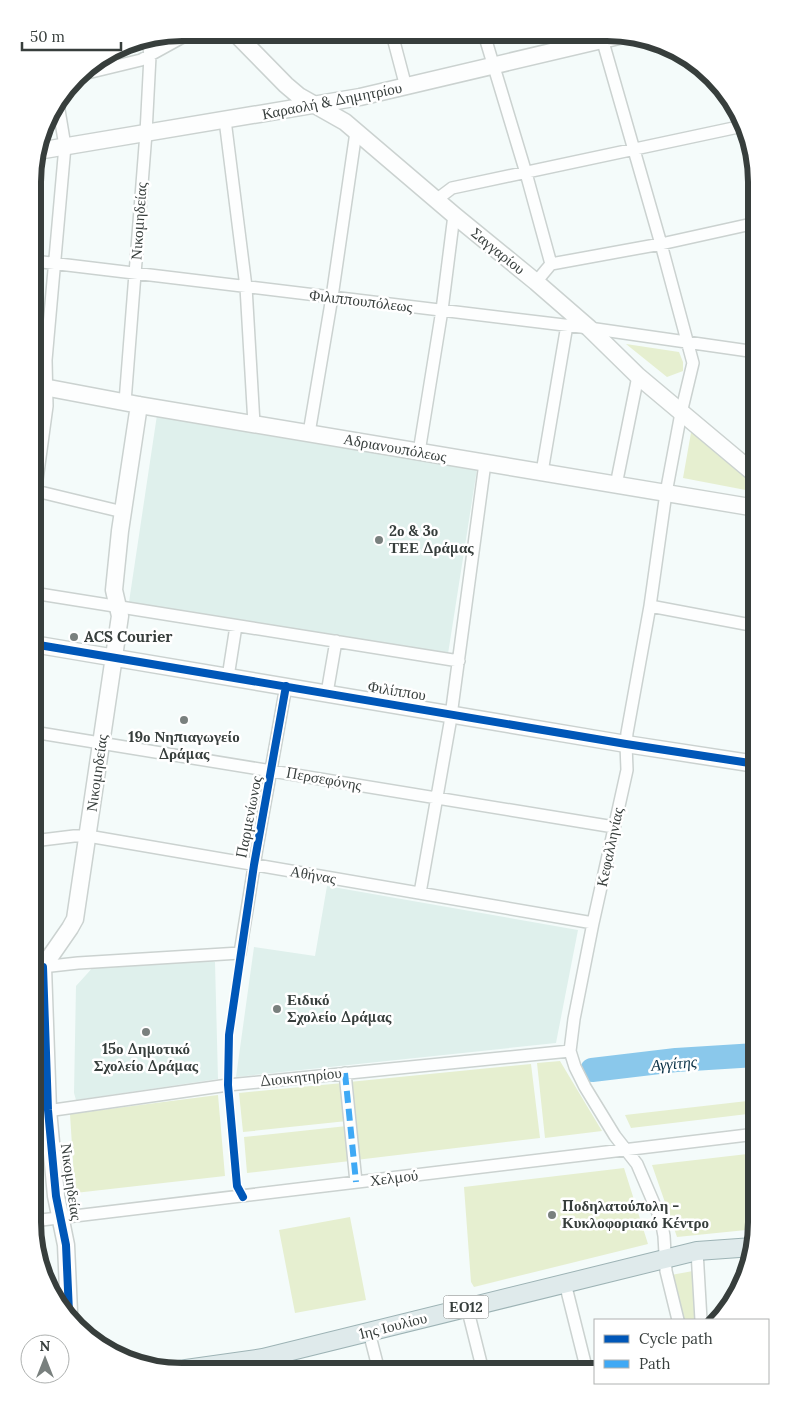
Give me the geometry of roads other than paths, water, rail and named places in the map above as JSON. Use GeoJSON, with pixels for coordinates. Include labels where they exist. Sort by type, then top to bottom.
{"type":"FeatureCollection","features":[{"type":"Feature","properties":{"kind":"main road","name":"1ης Ιουλίου"},"geometry":{"type":"LineString","coordinates":[[267,1363],[369,1332],[665,1258],[697,1251],[745,1248]]}},
{"type":"Feature","properties":{"kind":"street","name":"Σαγγαρίου"},"geometry":{"type":"LineString","coordinates":[[243,41],[299,96],[338,118],[356,132],[454,216],[536,282],[589,328],[638,376],[748,468]]}},
{"type":"Feature","properties":{"kind":"street"},"geometry":{"type":"LineString","coordinates":[[394,41],[406,87]]}},
{"type":"Feature","properties":{"kind":"street"},"geometry":{"type":"LineString","coordinates":[[486,41],[551,264]]}},
{"type":"Feature","properties":{"kind":"street","name":"Καραολή & Δημητρίου"},"geometry":{"type":"LineString","coordinates":[[45,150],[316,105],[406,87],[590,41]]}},
{"type":"Feature","properties":{"kind":"street","name":"Κεφαλληνίας"},"geometry":{"type":"LineString","coordinates":[[603,41],[689,342],[693,367],[681,413],[666,493],[650,606],[626,744],[627,770],[593,923],[574,1019],[570,1051],[578,1074],[615,1136],[638,1166],[661,1220],[668,1278],[678,1319]]}},
{"type":"Feature","properties":{"kind":"street"},"geometry":{"type":"LineString","coordinates":[[96,71],[138,61],[173,42]]}},
{"type":"Feature","properties":{"kind":"street","name":"Νικομηδείας"},"geometry":{"type":"LineString","coordinates":[[41,963],[70,928],[74,918],[120,616],[114,590],[132,404],[136,274],[146,133],[149,45]]}},
{"type":"Feature","properties":{"kind":"street"},"geometry":{"type":"LineString","coordinates":[[41,382],[46,360],[65,146],[60,113]]}},
{"type":"Feature","properties":{"kind":"street"},"geometry":{"type":"LineString","coordinates":[[225,120],[246,287],[254,424]]}},
{"type":"Feature","properties":{"kind":"street"},"geometry":{"type":"LineString","coordinates":[[436,200],[452,188],[736,127]]}},
{"type":"Feature","properties":{"kind":"street"},"geometry":{"type":"LineString","coordinates":[[309,433],[332,297],[356,132]]}},
{"type":"Feature","properties":{"kind":"street"},"geometry":{"type":"LineString","coordinates":[[419,452],[442,310],[454,216]]}},
{"type":"Feature","properties":{"kind":"street"},"geometry":{"type":"LineString","coordinates":[[536,282],[551,264],[661,244],[748,225]]}},
{"type":"Feature","properties":{"kind":"street","name":"Φιλιππουπόλεως"},"geometry":{"type":"LineString","coordinates":[[41,262],[567,325],[748,351]]}},
{"type":"Feature","properties":{"kind":"street"},"geometry":{"type":"LineString","coordinates":[[542,472],[567,325]]}},
{"type":"Feature","properties":{"kind":"street"},"geometry":{"type":"LineString","coordinates":[[616,485],[638,376]]}},
{"type":"Feature","properties":{"kind":"street","name":"Αδριανουπόλεως"},"geometry":{"type":"LineString","coordinates":[[41,386],[132,404],[748,507]]}},
{"type":"Feature","properties":{"kind":"street"},"geometry":{"type":"LineString","coordinates":[[41,389],[47,406],[41,452]]}},
{"type":"Feature","properties":{"kind":"street"},"geometry":{"type":"LineString","coordinates":[[420,893],[451,714],[485,463]]}},
{"type":"Feature","properties":{"kind":"street"},"geometry":{"type":"LineString","coordinates":[[41,492],[123,512]]}},
{"type":"Feature","properties":{"kind":"street"},"geometry":{"type":"LineString","coordinates":[[41,597],[119,607],[459,661]]}},
{"type":"Feature","properties":{"kind":"street"},"geometry":{"type":"LineString","coordinates":[[650,606],[748,624]]}},
{"type":"Feature","properties":{"kind":"street"},"geometry":{"type":"LineString","coordinates":[[228,677],[236,626]]}},
{"type":"Feature","properties":{"kind":"street"},"geometry":{"type":"LineString","coordinates":[[327,693],[336,642]]}},
{"type":"Feature","properties":{"kind":"street","name":"Φιλίππου"},"geometry":{"type":"LineString","coordinates":[[41,645],[747,763]]}},
{"type":"Feature","properties":{"kind":"street","name":"Παρμενίωνος"},"geometry":{"type":"LineString","coordinates":[[41,967],[240,954],[286,686]]}},
{"type":"Feature","properties":{"kind":"street","name":"Περσεφόνης"},"geometry":{"type":"LineString","coordinates":[[41,733],[614,827]]}},
{"type":"Feature","properties":{"kind":"street","name":"Αθήνας"},"geometry":{"type":"LineString","coordinates":[[41,840],[88,836],[593,923]]}},
{"type":"Feature","properties":{"kind":"street","name":"Διοικητηρίου"},"geometry":{"type":"LineString","coordinates":[[41,1112],[228,1085],[570,1051]]}},
{"type":"Feature","properties":{"kind":"street"},"geometry":{"type":"LineString","coordinates":[[345,1073],[356,1182]]}},
{"type":"Feature","properties":{"kind":"street","name":"Νικομηδείας"},"geometry":{"type":"LineString","coordinates":[[41,1117],[66,1245],[69,1305]]}},
{"type":"Feature","properties":{"kind":"street","name":"Χελμού"},"geometry":{"type":"LineString","coordinates":[[41,1220],[747,1135]]}},
{"type":"Feature","properties":{"kind":"street"},"geometry":{"type":"LineString","coordinates":[[697,1251],[701,1319]]}},
{"type":"Feature","properties":{"kind":"street"},"geometry":{"type":"LineString","coordinates":[[565,1283],[585,1363]]}},
{"type":"Feature","properties":{"kind":"street"},"geometry":{"type":"LineString","coordinates":[[467,1307],[481,1363]]}},
{"type":"Feature","properties":{"kind":"street"},"geometry":{"type":"LineString","coordinates":[[369,1332],[377,1363]]}},
{"type":"Feature","properties":{"kind":"waterway","name":"Αγγίτης"},"geometry":{"type":"LineString","coordinates":[[592,1070],[676,1060],[747,1056]]}},
{"type":"Feature","properties":{"kind":"place","name":"2ο & 3ο ΤΕΕ Δράμας"},"geometry":{"type":"Point","coordinates":[379,540]}},
{"type":"Feature","properties":{"kind":"place","name":"ACS Courier"},"geometry":{"type":"Point","coordinates":[74,637]}},
{"type":"Feature","properties":{"kind":"place","name":"19ο Νηπιαγωγείο Δράμας"},"geometry":{"type":"Point","coordinates":[184,720]}},
{"type":"Feature","properties":{"kind":"place","name":"Ειδικό Σχολείο Δράμας"},"geometry":{"type":"Point","coordinates":[277,1009]}},
{"type":"Feature","properties":{"kind":"place","name":"15ο Δημοτικό Σχολείο Δράμας"},"geometry":{"type":"Point","coordinates":[146,1032]}},
{"type":"Feature","properties":{"kind":"place","name":"Ποδηλατούπολη - Κυκλοφοριακό Κέντρο"},"geometry":{"type":"Point","coordinates":[552,1215]}}]}
